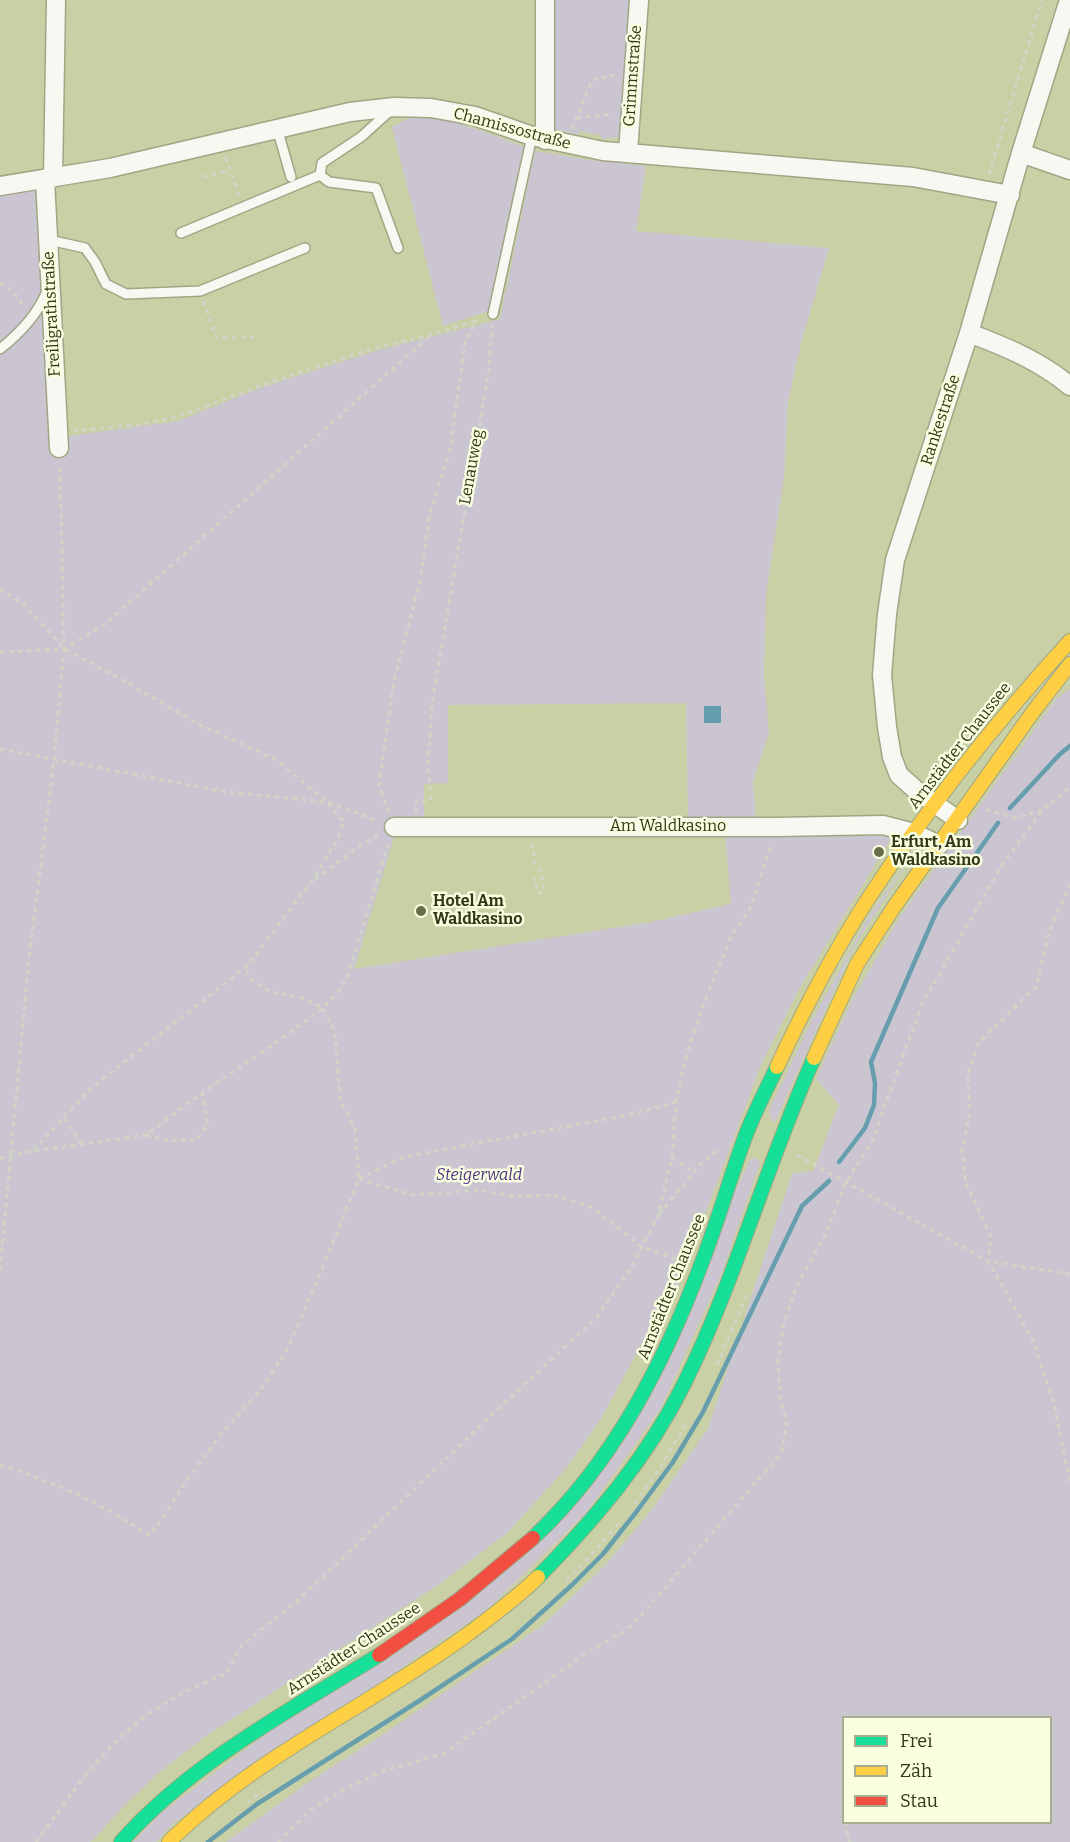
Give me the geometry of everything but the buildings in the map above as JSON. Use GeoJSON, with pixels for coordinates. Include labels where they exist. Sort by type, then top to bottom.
{"type":"FeatureCollection","features":[{"type":"Feature","properties":{"kind":"main road","name":"Arnstädter Chaussee"},"geometry":{"type":"LineString","coordinates":[[121,1842],[161,1801],[188,1778],[233,1746],[405,1638],[476,1589],[545,1527],[599,1464],[641,1400],[665,1351],[700,1267],[747,1132],[791,1035],[822,975],[862,908],[973,752],[1070,641]]}},
{"type":"Feature","properties":{"kind":"main road"},"geometry":{"type":"LineString","coordinates":[[168,1842],[193,1818],[240,1780],[435,1658],[498,1612],[533,1582],[581,1533],[617,1490],[650,1442],[682,1386],[715,1315],[778,1145],[856,964],[894,907],[1068,669],[1051,662]]}},
{"type":"Feature","properties":{"kind":"street","name":"Freiligrathstraße"},"geometry":{"type":"LineString","coordinates":[[56,0],[49,240],[59,448]]}},
{"type":"Feature","properties":{"kind":"street"},"geometry":{"type":"LineString","coordinates":[[538,138],[545,0]]}},
{"type":"Feature","properties":{"kind":"street","name":"Grimmstraße"},"geometry":{"type":"LineString","coordinates":[[628,152],[639,0]]}},
{"type":"Feature","properties":{"kind":"street","name":"Rankestraße"},"geometry":{"type":"LineString","coordinates":[[958,820],[899,775],[892,757],[882,675],[887,614],[895,560],[969,333],[1021,153],[1069,0]]}},
{"type":"Feature","properties":{"kind":"street","name":"Chamissostraße"},"geometry":{"type":"LineString","coordinates":[[0,186],[110,168],[350,112],[394,107],[431,108],[475,116],[538,138],[566,145],[913,177],[1010,195]]}},
{"type":"Feature","properties":{"kind":"street"},"geometry":{"type":"LineString","coordinates":[[1021,153],[1070,170]]}},
{"type":"Feature","properties":{"kind":"street"},"geometry":{"type":"LineString","coordinates":[[969,333],[1015,350],[1070,386]]}},
{"type":"Feature","properties":{"kind":"street","name":"Am Waldkasino"},"geometry":{"type":"LineString","coordinates":[[394,827],[883,825],[914,833],[939,845]]}},
{"type":"Feature","properties":{"kind":"lane"},"geometry":{"type":"LineString","coordinates":[[320,175],[322,163],[361,137],[394,107]]}},
{"type":"Feature","properties":{"kind":"lane"},"geometry":{"type":"LineString","coordinates":[[278,128],[291,177]]}},
{"type":"Feature","properties":{"kind":"lane"},"geometry":{"type":"LineString","coordinates":[[493,314],[538,138]]}},
{"type":"Feature","properties":{"kind":"lane"},"geometry":{"type":"LineString","coordinates":[[181,233],[320,175]]}},
{"type":"Feature","properties":{"kind":"lane"},"geometry":{"type":"LineString","coordinates":[[320,175],[329,182],[376,188],[398,248]]}},
{"type":"Feature","properties":{"kind":"lane"},"geometry":{"type":"LineString","coordinates":[[49,240],[85,248],[106,284],[126,294],[200,291],[305,248]]}},
{"type":"Feature","properties":{"kind":"lane"},"geometry":{"type":"LineString","coordinates":[[0,349],[40,307],[51,280]]}},
{"type":"Feature","properties":{"kind":"path"},"geometry":{"type":"LineString","coordinates":[[984,190],[1042,0]]}},
{"type":"Feature","properties":{"kind":"path"},"geometry":{"type":"LineString","coordinates":[[566,145],[592,80],[634,71]]}},
{"type":"Feature","properties":{"kind":"path"},"geometry":{"type":"LineString","coordinates":[[577,118],[631,112]]}},
{"type":"Feature","properties":{"kind":"path"},"geometry":{"type":"LineString","coordinates":[[227,159],[243,206]]}},
{"type":"Feature","properties":{"kind":"path"},"geometry":{"type":"LineString","coordinates":[[203,177],[230,171]]}},
{"type":"Feature","properties":{"kind":"path"},"geometry":{"type":"LineString","coordinates":[[0,283],[20,298],[28,322]]}},
{"type":"Feature","properties":{"kind":"path"},"geometry":{"type":"LineString","coordinates":[[200,291],[216,337],[257,337]]}},
{"type":"Feature","properties":{"kind":"path"},"geometry":{"type":"LineString","coordinates":[[57,427],[70,432],[142,424],[176,417],[378,347],[431,335],[493,314]]}},
{"type":"Feature","properties":{"kind":"path","name":"Lenauweg"},"geometry":{"type":"LineString","coordinates":[[431,800],[428,764],[432,703],[489,369],[493,314]]}},
{"type":"Feature","properties":{"kind":"path"},"geometry":{"type":"LineString","coordinates":[[146,1136],[202,1093],[280,1040],[322,1008],[338,992],[346,978],[394,827],[379,785],[394,681],[420,581],[430,513],[450,450],[465,343],[477,320]]}},
{"type":"Feature","properties":{"kind":"path"},"geometry":{"type":"LineString","coordinates":[[0,652],[64,649],[105,624],[431,335]]}},
{"type":"Feature","properties":{"kind":"path"},"geometry":{"type":"LineString","coordinates":[[0,1270],[29,958],[54,760],[64,649],[59,448]]}},
{"type":"Feature","properties":{"kind":"path"},"geometry":{"type":"LineString","coordinates":[[0,589],[25,605],[64,649],[198,724],[275,759],[327,802],[344,822],[337,840],[312,881],[246,967],[91,1088],[33,1151]]}},
{"type":"Feature","properties":{"kind":"path"},"geometry":{"type":"LineString","coordinates":[[0,749],[227,792],[327,802],[394,827]]}},
{"type":"Feature","properties":{"kind":"path"},"geometry":{"type":"LineString","coordinates":[[278,1842],[314,1808],[349,1788],[386,1770],[445,1753],[591,1650],[625,1631],[639,1618],[781,1452],[787,1425],[780,1397],[778,1360],[784,1322],[798,1283],[825,1235],[846,1182],[872,1141],[922,1004],[1002,865],[1043,810],[1070,787]]}},
{"type":"Feature","properties":{"kind":"path"},"geometry":{"type":"LineString","coordinates":[[984,809],[1016,818],[1043,810]]}},
{"type":"Feature","properties":{"kind":"path"},"geometry":{"type":"LineString","coordinates":[[312,881],[361,845],[394,827]]}},
{"type":"Feature","properties":{"kind":"path"},"geometry":{"type":"LineString","coordinates":[[658,1216],[672,1158],[676,1102],[686,1056],[732,934],[749,911],[759,886],[777,827]]}},
{"type":"Feature","properties":{"kind":"path"},"geometry":{"type":"LineString","coordinates":[[531,836],[535,864],[541,869],[544,892],[537,893],[533,879],[542,877]]}},
{"type":"Feature","properties":{"kind":"path"},"geometry":{"type":"LineString","coordinates":[[1070,884],[1049,932],[1036,987],[979,1042],[968,1073],[969,1117],[962,1150],[966,1183],[991,1237],[988,1261],[1033,1341],[1054,1402],[1070,1484]]}},
{"type":"Feature","properties":{"kind":"path"},"geometry":{"type":"LineString","coordinates":[[0,1465],[30,1474],[69,1491],[150,1536],[222,1433],[258,1393],[284,1355],[358,1179],[355,1128],[340,1100],[335,1031],[322,1008],[303,999],[270,992],[248,977],[246,967]]}},
{"type":"Feature","properties":{"kind":"path"},"geometry":{"type":"LineString","coordinates":[[0,1158],[33,1151],[146,1136],[171,1141],[197,1140],[208,1124],[202,1093]]}},
{"type":"Feature","properties":{"kind":"path"},"geometry":{"type":"LineString","coordinates":[[358,1179],[403,1157],[629,1115],[676,1102]]}},
{"type":"Feature","properties":{"kind":"path"},"geometry":{"type":"LineString","coordinates":[[64,1118],[82,1145]]}},
{"type":"Feature","properties":{"kind":"path"},"geometry":{"type":"LineString","coordinates":[[778,1145],[988,1261],[1070,1274]]}},
{"type":"Feature","properties":{"kind":"path"},"geometry":{"type":"LineString","coordinates":[[36,1842],[86,1774],[116,1741],[147,1714],[185,1692],[226,1673],[242,1645],[290,1607],[324,1576],[596,1318],[630,1270],[658,1216],[694,1172],[722,1146]]}},
{"type":"Feature","properties":{"kind":"path"},"geometry":{"type":"LineString","coordinates":[[672,1158],[694,1172]]}},
{"type":"Feature","properties":{"kind":"path"},"geometry":{"type":"LineString","coordinates":[[358,1179],[414,1195],[480,1190],[511,1196],[555,1195],[593,1208],[642,1247],[700,1267]]}},
{"type":"Feature","properties":{"kind":"path"},"geometry":{"type":"LineString","coordinates":[[845,1824],[850,1842]]}},
{"type":"Feature","properties":{"kind":"green space"},"geometry":{"type":"Polygon","coordinates":[[[552,0],[633,0],[623,133],[619,137],[602,139],[601,135],[579,131],[578,135],[554,129],[552,0]]]}},
{"type":"Feature","properties":{"kind":"green space"},"geometry":{"type":"Polygon","coordinates":[[[413,116],[456,123],[524,147],[491,310],[443,326],[392,127],[413,116]]]}},
{"type":"Feature","properties":{"kind":"green space","name":"Steigerwald"},"geometry":{"type":"Polygon","coordinates":[[[535,151],[646,166],[636,231],[829,248],[801,343],[788,402],[784,477],[766,595],[764,676],[769,732],[753,782],[756,818],[688,819],[686,703],[448,705],[448,783],[424,784],[424,821],[399,820],[354,969],[651,922],[731,904],[725,834],[894,834],[799,989],[761,1065],[680,1282],[600,1420],[568,1466],[508,1532],[444,1581],[206,1736],[156,1775],[91,1842],[0,1842],[0,193],[41,188],[54,438],[178,421],[260,388],[375,351],[500,319],[535,151]]]}},
{"type":"Feature","properties":{"kind":"green space"},"geometry":{"type":"Polygon","coordinates":[[[1070,689],[1070,1842],[226,1842],[310,1781],[379,1737],[543,1625],[607,1563],[654,1507],[708,1428],[792,1173],[813,1171],[839,1105],[816,1079],[852,1000],[901,915],[1057,698],[1070,689]]]}},
{"type":"Feature","properties":{"kind":"green space"},"geometry":{"type":"Polygon","coordinates":[[[918,847],[854,947],[775,1122],[771,1120],[769,1110],[810,1024],[869,916],[918,847]]]}},
{"type":"Feature","properties":{"kind":"green space"},"geometry":{"type":"Polygon","coordinates":[[[757,1158],[760,1163],[723,1270],[661,1408],[586,1513],[488,1609],[175,1822],[156,1842],[133,1842],[161,1813],[589,1491],[746,1168],[751,1159],[757,1158]]]}},
{"type":"Feature","properties":{"kind":"water"},"geometry":{"type":"Polygon","coordinates":[[[704,706],[721,706],[721,723],[704,723],[704,706]]]}},
{"type":"Feature","properties":{"kind":"waterway"},"geometry":{"type":"LineString","coordinates":[[1010,808],[1070,746]]}},
{"type":"Feature","properties":{"kind":"waterway"},"geometry":{"type":"LineString","coordinates":[[839,1162],[865,1128],[874,1105],[875,1083],[871,1062],[938,908],[998,823]]}},
{"type":"Feature","properties":{"kind":"waterway"},"geometry":{"type":"LineString","coordinates":[[208,1842],[257,1804],[512,1639],[603,1554],[673,1462],[703,1412],[802,1206],[829,1181]]}},
{"type":"Feature","properties":{"kind":"traffic: fast"},"geometry":{"type":"LineString","coordinates":[[538,1577],[600,1510],[637,1462],[670,1411],[720,1304],[781,1139],[814,1058]]}},
{"type":"Feature","properties":{"kind":"traffic: fast"},"geometry":{"type":"LineString","coordinates":[[533,1538],[588,1478],[612,1445],[653,1374],[687,1300],[708,1247],[745,1137],[777,1067]]}},
{"type":"Feature","properties":{"kind":"traffic: fast"},"geometry":{"type":"LineString","coordinates":[[121,1842],[149,1813],[210,1762],[379,1655]]}},
{"type":"Feature","properties":{"kind":"traffic: slow"},"geometry":{"type":"LineString","coordinates":[[777,1067],[808,1003],[855,919],[914,831],[964,766],[1070,641]]}},
{"type":"Feature","properties":{"kind":"traffic: slow"},"geometry":{"type":"LineString","coordinates":[[814,1058],[857,964],[894,907],[1033,712],[1070,664]]}},
{"type":"Feature","properties":{"kind":"traffic: slow"},"geometry":{"type":"LineString","coordinates":[[169,1842],[238,1783],[431,1660],[495,1614],[538,1577]]}},
{"type":"Feature","properties":{"kind":"traffic: jam"},"geometry":{"type":"LineString","coordinates":[[379,1655],[460,1599],[533,1538]]}},
{"type":"Feature","properties":{"kind":"place","name":"Erfurt, Am Waldkasino"},"geometry":{"type":"Point","coordinates":[879,852]}},
{"type":"Feature","properties":{"kind":"place","name":"Hotel Am Waldkasino"},"geometry":{"type":"Point","coordinates":[421,911]}}]}
